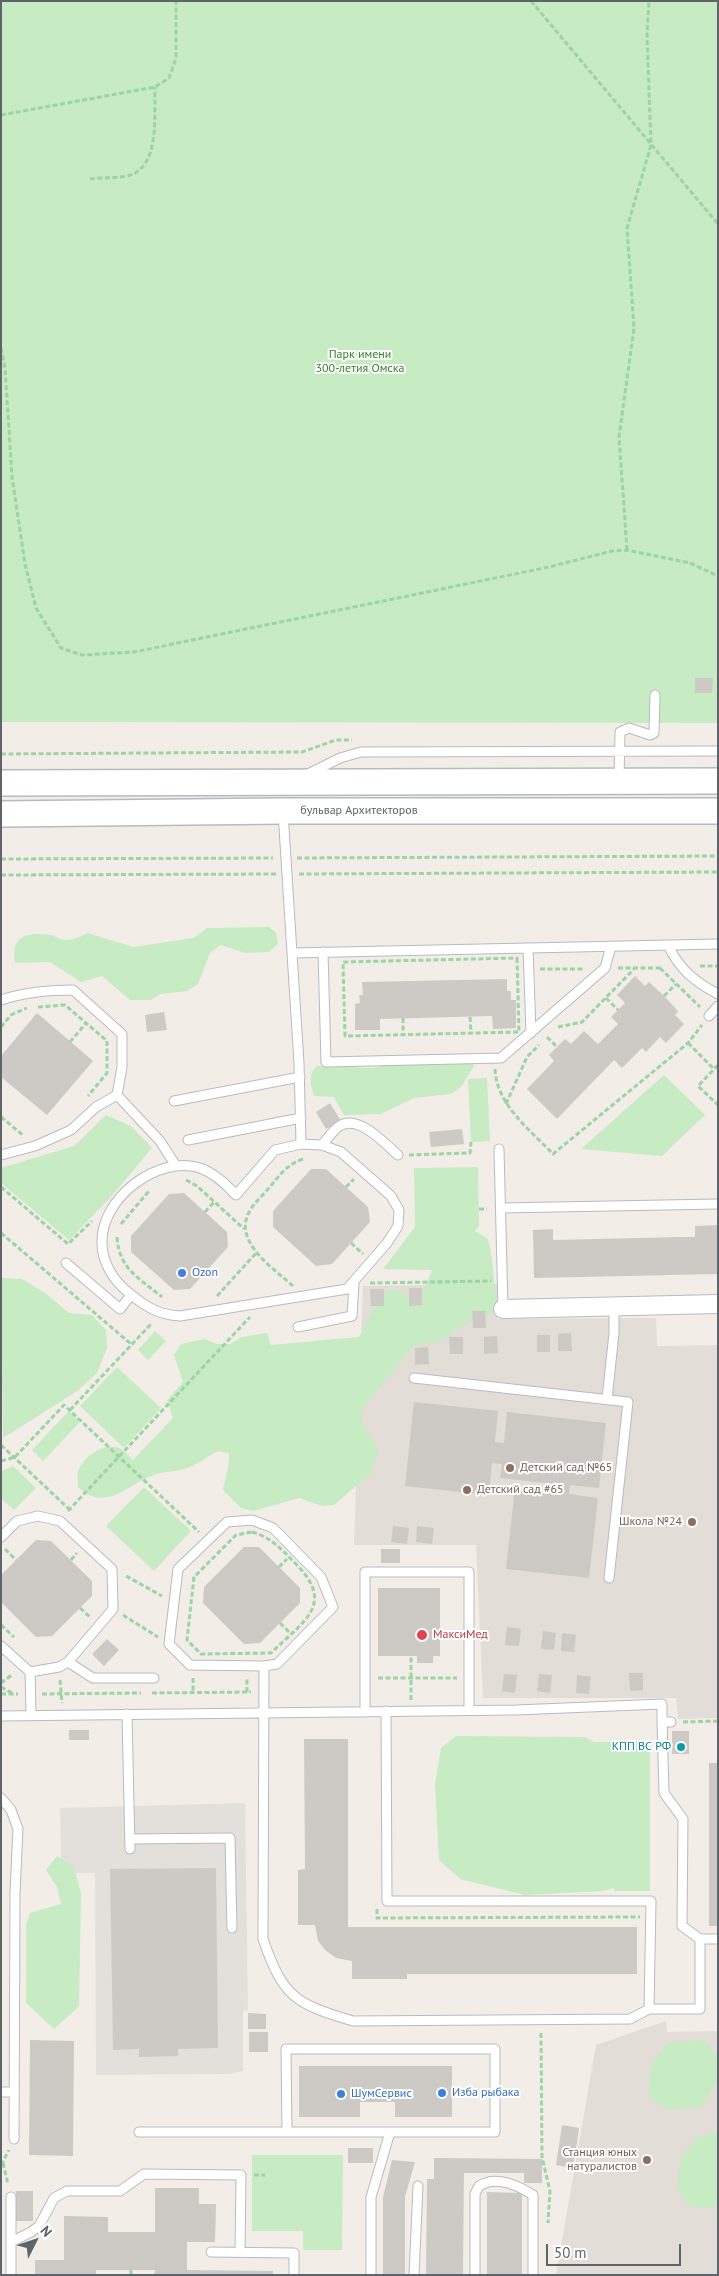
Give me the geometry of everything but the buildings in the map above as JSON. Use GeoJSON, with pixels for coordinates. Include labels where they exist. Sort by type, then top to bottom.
{"type":"FeatureCollection","features":[{"type":"Feature","properties":{"kind":"main road"},"geometry":{"type":"LineString","coordinates":[[1,783],[718,781]]}},
{"type":"Feature","properties":{"kind":"main road","name":"бульвар Архитекторов"},"geometry":{"type":"LineString","coordinates":[[1,814],[283,811],[718,811]]}},
{"type":"Feature","properties":{"kind":"street"},"geometry":{"type":"LineString","coordinates":[[503,1309],[718,1304]]}},
{"type":"Feature","properties":{"kind":"lane"},"geometry":{"type":"LineString","coordinates":[[619,782],[618,736],[623,729],[629,728],[650,735],[654,733],[655,695]]}},
{"type":"Feature","properties":{"kind":"lane"},"geometry":{"type":"LineString","coordinates":[[294,783],[333,761],[361,752],[718,751]]}},
{"type":"Feature","properties":{"kind":"lane"},"geometry":{"type":"LineString","coordinates":[[283,811],[300,1077],[301,1144]]}},
{"type":"Feature","properties":{"kind":"lane"},"geometry":{"type":"LineString","coordinates":[[292,953],[718,944]]}},
{"type":"Feature","properties":{"kind":"lane"},"geometry":{"type":"LineString","coordinates":[[668,945],[675,961],[696,982],[718,994]]}},
{"type":"Feature","properties":{"kind":"lane"},"geometry":{"type":"LineString","coordinates":[[323,952],[326,1062],[500,1058],[605,968],[611,946]]}},
{"type":"Feature","properties":{"kind":"lane"},"geometry":{"type":"LineString","coordinates":[[528,948],[531,1032]]}},
{"type":"Feature","properties":{"kind":"lane"},"geometry":{"type":"LineString","coordinates":[[1,1000],[20,994],[46,990],[73,990],[122,1034],[122,1067],[117,1095]]}},
{"type":"Feature","properties":{"kind":"lane"},"geometry":{"type":"LineString","coordinates":[[709,1016],[718,1006]]}},
{"type":"Feature","properties":{"kind":"lane"},"geometry":{"type":"LineString","coordinates":[[174,1101],[300,1077]]}},
{"type":"Feature","properties":{"kind":"lane"},"geometry":{"type":"LineString","coordinates":[[1,1155],[35,1146],[71,1130],[96,1107],[117,1095]]}},
{"type":"Feature","properties":{"kind":"lane"},"geometry":{"type":"LineString","coordinates":[[117,1095],[160,1141],[176,1166]]}},
{"type":"Feature","properties":{"kind":"lane"},"geometry":{"type":"LineString","coordinates":[[188,1140],[301,1118]]}},
{"type":"Feature","properties":{"kind":"lane"},"geometry":{"type":"LineString","coordinates":[[322,1145],[340,1126],[351,1122],[364,1127],[398,1155]]}},
{"type":"Feature","properties":{"kind":"lane"},"geometry":{"type":"LineString","coordinates":[[301,1144],[322,1145],[341,1152],[391,1196],[399,1210],[398,1226],[354,1283],[347,1289],[180,1316],[160,1314],[141,1304],[119,1285],[104,1259],[102,1241],[110,1210],[136,1183],[155,1171],[176,1166],[199,1168],[221,1179],[236,1195],[275,1150],[301,1144]]}},
{"type":"Feature","properties":{"kind":"lane"},"geometry":{"type":"LineString","coordinates":[[499,1149],[503,1309]]}},
{"type":"Feature","properties":{"kind":"lane"},"geometry":{"type":"LineString","coordinates":[[501,1208],[718,1204]]}},
{"type":"Feature","properties":{"kind":"lane"},"geometry":{"type":"LineString","coordinates":[[66,1263],[120,1309],[132,1295]]}},
{"type":"Feature","properties":{"kind":"lane"},"geometry":{"type":"LineString","coordinates":[[298,1326],[352,1316],[354,1283]]}},
{"type":"Feature","properties":{"kind":"lane"},"geometry":{"type":"LineString","coordinates":[[607,1399],[614,1333],[614,1306]]}},
{"type":"Feature","properties":{"kind":"lane"},"geometry":{"type":"LineString","coordinates":[[414,1378],[628,1402],[609,1578]]}},
{"type":"Feature","properties":{"kind":"lane"},"geometry":{"type":"LineString","coordinates":[[1,1537],[17,1521],[38,1516],[60,1521],[112,1569],[113,1609],[63,1664],[30,1672]]}},
{"type":"Feature","properties":{"kind":"lane"},"geometry":{"type":"LineString","coordinates":[[252,1520],[273,1528],[321,1577],[333,1607],[277,1664],[264,1666],[190,1665],[169,1644],[178,1569],[208,1541],[227,1522],[252,1520]]}},
{"type":"Feature","properties":{"kind":"lane"},"geometry":{"type":"LineString","coordinates":[[365,1712],[365,1572],[469,1572],[469,1710]]}},
{"type":"Feature","properties":{"kind":"lane"},"geometry":{"type":"LineString","coordinates":[[1,1646],[30,1672],[31,1715]]}},
{"type":"Feature","properties":{"kind":"lane"},"geometry":{"type":"LineString","coordinates":[[63,1664],[93,1678],[154,1678]]}},
{"type":"Feature","properties":{"kind":"lane"},"geometry":{"type":"LineString","coordinates":[[264,1666],[263,1939],[274,1968],[292,1995],[316,2010],[353,2021],[630,2019],[649,2009],[700,2009],[700,1939]]}},
{"type":"Feature","properties":{"kind":"lane"},"geometry":{"type":"LineString","coordinates":[[1,1716],[365,1712],[662,1704],[667,1722],[664,1793],[683,1819],[682,1926],[700,1939],[718,1939]]}},
{"type":"Feature","properties":{"kind":"lane"},"geometry":{"type":"LineString","coordinates":[[386,1711],[387,1901],[651,1901],[649,2009]]}},
{"type":"Feature","properties":{"kind":"lane"},"geometry":{"type":"LineString","coordinates":[[127,1714],[130,1844],[230,1838],[232,1928]]}},
{"type":"Feature","properties":{"kind":"lane"},"geometry":{"type":"LineString","coordinates":[[1,1798],[11,1810],[18,1829],[15,1893],[14,2138]]}},
{"type":"Feature","properties":{"kind":"lane"},"geometry":{"type":"LineString","coordinates":[[139,2132],[287,2132],[390,2132],[495,2132],[495,2049],[286,2049],[287,2132]]}},
{"type":"Feature","properties":{"kind":"lane"},"geometry":{"type":"LineString","coordinates":[[1,2092],[14,2092]]}},
{"type":"Feature","properties":{"kind":"lane"},"geometry":{"type":"LineString","coordinates":[[371,2275],[371,2198],[390,2132]]}},
{"type":"Feature","properties":{"kind":"lane"},"geometry":{"type":"LineString","coordinates":[[11,2242],[39,2226],[54,2198],[67,2191],[120,2191],[144,2174],[241,2175],[240,2252]]}},
{"type":"Feature","properties":{"kind":"lane"},"geometry":{"type":"LineString","coordinates":[[475,2275],[476,2190],[482,2184],[514,2183],[533,2195],[533,2275]]}},
{"type":"Feature","properties":{"kind":"lane"},"geometry":{"type":"LineString","coordinates":[[414,2275],[418,2186]]}},
{"type":"Feature","properties":{"kind":"lane"},"geometry":{"type":"LineString","coordinates":[[10,2275],[11,2197]]}},
{"type":"Feature","properties":{"kind":"lane"},"geometry":{"type":"LineString","coordinates":[[211,2252],[294,2253],[294,2275]]}},
{"type":"Feature","properties":{"kind":"path"},"geometry":{"type":"LineString","coordinates":[[1,115],[155,87],[169,78],[176,58],[176,1]]}},
{"type":"Feature","properties":{"kind":"path"},"geometry":{"type":"LineString","coordinates":[[531,1],[718,224]]}},
{"type":"Feature","properties":{"kind":"path"},"geometry":{"type":"LineString","coordinates":[[627,550],[619,437],[634,328],[627,228],[651,145],[647,34],[649,1]]}},
{"type":"Feature","properties":{"kind":"path"},"geometry":{"type":"LineString","coordinates":[[90,179],[132,175],[144,168],[152,153],[155,87]]}},
{"type":"Feature","properties":{"kind":"path"},"geometry":{"type":"LineString","coordinates":[[1,348],[5,368],[12,477],[25,564],[34,599],[48,629],[61,648],[82,656],[134,652],[549,568],[612,551],[627,550],[690,563],[718,576]]}},
{"type":"Feature","properties":{"kind":"path"},"geometry":{"type":"LineString","coordinates":[[1,754],[302,752],[336,740]]}},
{"type":"Feature","properties":{"kind":"path"},"geometry":{"type":"LineString","coordinates":[[1,859],[718,856]]}},
{"type":"Feature","properties":{"kind":"path"},"geometry":{"type":"LineString","coordinates":[[1,875],[718,872]]}},
{"type":"Feature","properties":{"kind":"path"},"geometry":{"type":"LineString","coordinates":[[517,958],[519,1032],[471,1033],[345,1036],[343,962],[517,958]]}},
{"type":"Feature","properties":{"kind":"path"},"geometry":{"type":"LineString","coordinates":[[556,1027],[582,1022],[634,968]]}},
{"type":"Feature","properties":{"kind":"path"},"geometry":{"type":"LineString","coordinates":[[494,1058],[495,1080],[506,1104],[553,1154],[688,1043],[709,1016],[660,968],[517,969]]}},
{"type":"Feature","properties":{"kind":"path"},"geometry":{"type":"LineString","coordinates":[[664,996],[676,984]]}},
{"type":"Feature","properties":{"kind":"path"},"geometry":{"type":"LineString","coordinates":[[606,998],[618,1010]]}},
{"type":"Feature","properties":{"kind":"path"},"geometry":{"type":"LineString","coordinates":[[1,1027],[11,1015],[28,1008],[65,1005],[107,1041],[107,1073]]}},
{"type":"Feature","properties":{"kind":"path"},"geometry":{"type":"LineString","coordinates":[[470,1017],[471,1033]]}},
{"type":"Feature","properties":{"kind":"path"},"geometry":{"type":"LineString","coordinates":[[403,1018],[403,1034]]}},
{"type":"Feature","properties":{"kind":"path"},"geometry":{"type":"LineString","coordinates":[[70,1042],[86,1023]]}},
{"type":"Feature","properties":{"kind":"path"},"geometry":{"type":"LineString","coordinates":[[547,1037],[556,1047]]}},
{"type":"Feature","properties":{"kind":"path"},"geometry":{"type":"LineString","coordinates":[[688,1043],[714,1069]]}},
{"type":"Feature","properties":{"kind":"path"},"geometry":{"type":"LineString","coordinates":[[506,1104],[527,1057]]}},
{"type":"Feature","properties":{"kind":"path"},"geometry":{"type":"LineString","coordinates":[[718,1066],[698,1086],[718,1105]]}},
{"type":"Feature","properties":{"kind":"path"},"geometry":{"type":"LineString","coordinates":[[1,1117],[35,1146]]}},
{"type":"Feature","properties":{"kind":"path"},"geometry":{"type":"LineString","coordinates":[[398,1155],[470,1153],[471,1142]]}},
{"type":"Feature","properties":{"kind":"path"},"geometry":{"type":"LineString","coordinates":[[245,1229],[251,1209],[289,1164],[309,1158]]}},
{"type":"Feature","properties":{"kind":"path"},"geometry":{"type":"LineString","coordinates":[[184,1180],[197,1186],[245,1229],[257,1252],[304,1296]]}},
{"type":"Feature","properties":{"kind":"path"},"geometry":{"type":"LineString","coordinates":[[346,1187],[350,1184]]}},
{"type":"Feature","properties":{"kind":"path"},"geometry":{"type":"LineString","coordinates":[[1,1187],[68,1244]]}},
{"type":"Feature","properties":{"kind":"path"},"geometry":{"type":"LineString","coordinates":[[150,1190],[120,1225],[117,1238],[119,1253],[124,1266],[166,1301]]}},
{"type":"Feature","properties":{"kind":"path"},"geometry":{"type":"LineString","coordinates":[[205,1212],[214,1202]]}},
{"type":"Feature","properties":{"kind":"path"},"geometry":{"type":"LineString","coordinates":[[1,1233],[132,1344]]}},
{"type":"Feature","properties":{"kind":"path"},"geometry":{"type":"LineString","coordinates":[[351,1243],[357,1249]]}},
{"type":"Feature","properties":{"kind":"path"},"geometry":{"type":"LineString","coordinates":[[357,1261],[369,1249]]}},
{"type":"Feature","properties":{"kind":"path"},"geometry":{"type":"LineString","coordinates":[[202,1313],[257,1252]]}},
{"type":"Feature","properties":{"kind":"path"},"geometry":{"type":"LineString","coordinates":[[354,1283],[502,1280]]}},
{"type":"Feature","properties":{"kind":"path"},"geometry":{"type":"LineString","coordinates":[[293,1285],[302,1284]]}},
{"type":"Feature","properties":{"kind":"path"},"geometry":{"type":"LineString","coordinates":[[64,1515],[264,1302]]}},
{"type":"Feature","properties":{"kind":"path"},"geometry":{"type":"LineString","coordinates":[[70,1410],[160,1314]]}},
{"type":"Feature","properties":{"kind":"path"},"geometry":{"type":"LineString","coordinates":[[1,1461],[15,1457],[64,1405],[208,1541]]}},
{"type":"Feature","properties":{"kind":"path"},"geometry":{"type":"LineString","coordinates":[[1,1445],[76,1516]]}},
{"type":"Feature","properties":{"kind":"path"},"geometry":{"type":"LineString","coordinates":[[201,1654],[187,1640],[194,1577],[236,1535]]}},
{"type":"Feature","properties":{"kind":"path"},"geometry":{"type":"LineString","coordinates":[[5,1550],[16,1560]]}},
{"type":"Feature","properties":{"kind":"path"},"geometry":{"type":"LineString","coordinates":[[71,1560],[75,1556]]}},
{"type":"Feature","properties":{"kind":"path"},"geometry":{"type":"LineString","coordinates":[[279,1567],[284,1562]]}},
{"type":"Feature","properties":{"kind":"path"},"geometry":{"type":"LineString","coordinates":[[112,1569],[190,1611]]}},
{"type":"Feature","properties":{"kind":"path"},"geometry":{"type":"LineString","coordinates":[[80,1608],[86,1613]]}},
{"type":"Feature","properties":{"kind":"path"},"geometry":{"type":"LineString","coordinates":[[113,1609],[169,1644]]}},
{"type":"Feature","properties":{"kind":"path"},"geometry":{"type":"LineString","coordinates":[[280,1622],[291,1633]]}},
{"type":"Feature","properties":{"kind":"path"},"geometry":{"type":"LineString","coordinates":[[1,1625],[20,1644]]}},
{"type":"Feature","properties":{"kind":"path"},"geometry":{"type":"LineString","coordinates":[[411,1656],[411,1711]]}},
{"type":"Feature","properties":{"kind":"path"},"geometry":{"type":"LineString","coordinates":[[63,1664],[63,1715]]}},
{"type":"Feature","properties":{"kind":"path"},"geometry":{"type":"LineString","coordinates":[[365,1678],[469,1678]]}},
{"type":"Feature","properties":{"kind":"path"},"geometry":{"type":"LineString","coordinates":[[1,1687],[15,1694],[1,1694]]}},
{"type":"Feature","properties":{"kind":"path"},"geometry":{"type":"LineString","coordinates":[[667,1722],[718,1721]]}},
{"type":"Feature","properties":{"kind":"path"},"geometry":{"type":"LineString","coordinates":[[377,1908],[377,1918],[651,1918]]}},
{"type":"Feature","properties":{"kind":"path"},"geometry":{"type":"LineString","coordinates":[[540,2020],[542,2158],[550,2191],[548,2228]]}},
{"type":"Feature","properties":{"kind":"path"},"geometry":{"type":"LineString","coordinates":[[1,2165],[3,2163],[11,2197]]}},
{"type":"Feature","properties":{"kind":"path"},"geometry":{"type":"LineString","coordinates":[[131,2270],[131,2275]]}},
{"type":"Feature","properties":{"kind":"shaded area","name":"Детский сад №65"},"geometry":{"type":"Polygon","coordinates":[[[497,1284],[497,1319],[656,1318],[657,1346],[718,1345],[718,1718],[678,1719],[676,1698],[483,1698],[476,1545],[354,1545],[363,1286],[497,1284]]]}},
{"type":"Feature","properties":{"kind":"shaded area"},"geometry":{"type":"Polygon","coordinates":[[[245,1803],[248,2010],[243,2011],[243,2071],[229,2074],[96,2075],[95,1873],[61,1873],[60,1808],[245,1803]]]}},
{"type":"Feature","properties":{"kind":"shaded area","name":"Станция юных натуралистов"},"geometry":{"type":"Polygon","coordinates":[[[666,2021],[667,2032],[718,2031],[718,2275],[556,2275],[596,2045],[666,2021]]]}},
{"type":"Feature","properties":{"kind":"green space","name":"Парк имени 300-летия Омска"},"geometry":{"type":"Polygon","coordinates":[[[1,1],[718,1],[718,723],[1,722],[1,1]]]}},
{"type":"Feature","properties":{"kind":"green space"},"geometry":{"type":"Polygon","coordinates":[[[268,927],[276,932],[278,944],[269,952],[245,953],[221,945],[210,953],[198,984],[187,991],[160,994],[151,1000],[130,1000],[102,976],[81,982],[50,962],[15,963],[15,946],[18,941],[22,937],[35,934],[51,935],[65,940],[74,939],[88,933],[133,947],[194,938],[207,928],[268,927]]]}},
{"type":"Feature","properties":{"kind":"green space"},"geometry":{"type":"Polygon","coordinates":[[[471,1061],[474,1066],[461,1087],[451,1094],[414,1098],[381,1114],[344,1115],[334,1097],[314,1096],[311,1084],[312,1073],[317,1066],[372,1068],[395,1063],[471,1061]]]}},
{"type":"Feature","properties":{"kind":"green space"},"geometry":{"type":"Polygon","coordinates":[[[664,1075],[705,1115],[662,1156],[581,1149],[664,1075]]]}},
{"type":"Feature","properties":{"kind":"green space"},"geometry":{"type":"Polygon","coordinates":[[[487,1078],[490,1141],[471,1142],[468,1079],[487,1078]]]}},
{"type":"Feature","properties":{"kind":"green space"},"geometry":{"type":"Polygon","coordinates":[[[106,1115],[131,1126],[152,1148],[110,1198],[69,1240],[1,1183],[1,1168],[74,1146],[106,1115]]]}},
{"type":"Feature","properties":{"kind":"green space"},"geometry":{"type":"Polygon","coordinates":[[[478,1167],[479,1226],[475,1231],[488,1239],[493,1266],[497,1311],[469,1322],[440,1341],[413,1346],[363,1408],[361,1421],[379,1451],[371,1473],[334,1505],[322,1506],[299,1498],[253,1511],[241,1508],[223,1490],[229,1453],[218,1451],[188,1468],[154,1475],[116,1495],[98,1498],[78,1487],[78,1471],[90,1455],[102,1448],[115,1447],[123,1450],[133,1460],[173,1418],[167,1400],[183,1382],[174,1355],[181,1344],[205,1339],[217,1344],[230,1344],[242,1337],[267,1333],[271,1345],[359,1337],[379,1297],[388,1290],[401,1292],[411,1300],[423,1294],[432,1270],[383,1269],[415,1227],[414,1168],[478,1167]]]}},
{"type":"Feature","properties":{"kind":"green space"},"geometry":{"type":"Polygon","coordinates":[[[1,1278],[22,1279],[45,1293],[69,1313],[92,1315],[106,1330],[107,1348],[97,1373],[76,1392],[3,1438],[1,1278]]]}},
{"type":"Feature","properties":{"kind":"green space"},"geometry":{"type":"Polygon","coordinates":[[[155,1331],[166,1341],[148,1360],[138,1350],[155,1331]]]}},
{"type":"Feature","properties":{"kind":"green space"},"geometry":{"type":"Polygon","coordinates":[[[117,1367],[161,1408],[124,1448],[80,1406],[117,1367]]]}},
{"type":"Feature","properties":{"kind":"green space"},"geometry":{"type":"Polygon","coordinates":[[[69,1411],[80,1422],[43,1461],[32,1450],[69,1411]]]}},
{"type":"Feature","properties":{"kind":"green space"},"geometry":{"type":"Polygon","coordinates":[[[13,1466],[36,1488],[14,1510],[1,1499],[1,1471],[13,1466]]]}},
{"type":"Feature","properties":{"kind":"green space"},"geometry":{"type":"Polygon","coordinates":[[[144,1487],[191,1531],[154,1571],[106,1526],[144,1487]]]}},
{"type":"Feature","properties":{"kind":"green space"},"geometry":{"type":"Polygon","coordinates":[[[456,1736],[585,1737],[594,1742],[650,1742],[650,1891],[614,1891],[614,1888],[603,1891],[525,1895],[460,1879],[439,1860],[435,1784],[441,1748],[456,1736]]]}},
{"type":"Feature","properties":{"kind":"green space"},"geometry":{"type":"Polygon","coordinates":[[[57,1856],[74,1867],[81,1894],[79,2006],[54,2029],[26,2003],[26,1925],[30,1913],[61,1904],[57,1887],[46,1870],[57,1856]]]}},
{"type":"Feature","properties":{"kind":"green space"},"geometry":{"type":"Polygon","coordinates":[[[703,2040],[718,2056],[717,2081],[701,2108],[667,2109],[648,2096],[652,2063],[668,2043],[703,2040]]]}},
{"type":"Feature","properties":{"kind":"green space"},"geometry":{"type":"Polygon","coordinates":[[[718,2132],[718,2206],[709,2208],[690,2207],[677,2190],[681,2158],[696,2138],[718,2132]]]}},
{"type":"Feature","properties":{"kind":"green space"},"geometry":{"type":"Polygon","coordinates":[[[252,2155],[343,2155],[342,2250],[303,2250],[303,2231],[252,2231],[252,2155]]]}},
{"type":"Feature","properties":{"kind":"place","name":"Ozon"},"geometry":{"type":"Point","coordinates":[182,1273]}},
{"type":"Feature","properties":{"kind":"place","name":"Детский сад №65"},"geometry":{"type":"Point","coordinates":[510,1468]}},
{"type":"Feature","properties":{"kind":"place","name":"Детский сад #65"},"geometry":{"type":"Point","coordinates":[467,1490]}},
{"type":"Feature","properties":{"kind":"place","name":"Школа №24"},"geometry":{"type":"Point","coordinates":[692,1522]}},
{"type":"Feature","properties":{"kind":"place","name":"МаксиМед"},"geometry":{"type":"Point","coordinates":[422,1635]}},
{"type":"Feature","properties":{"kind":"place","name":"КПП ВС РФ"},"geometry":{"type":"Point","coordinates":[681,1747]}},
{"type":"Feature","properties":{"kind":"place","name":"Изба рыбака"},"geometry":{"type":"Point","coordinates":[442,2093]}},
{"type":"Feature","properties":{"kind":"place","name":"ШумСервис"},"geometry":{"type":"Point","coordinates":[341,2094]}},
{"type":"Feature","properties":{"kind":"place","name":"Станция юных натуралистов"},"geometry":{"type":"Point","coordinates":[647,2160]}}]}
